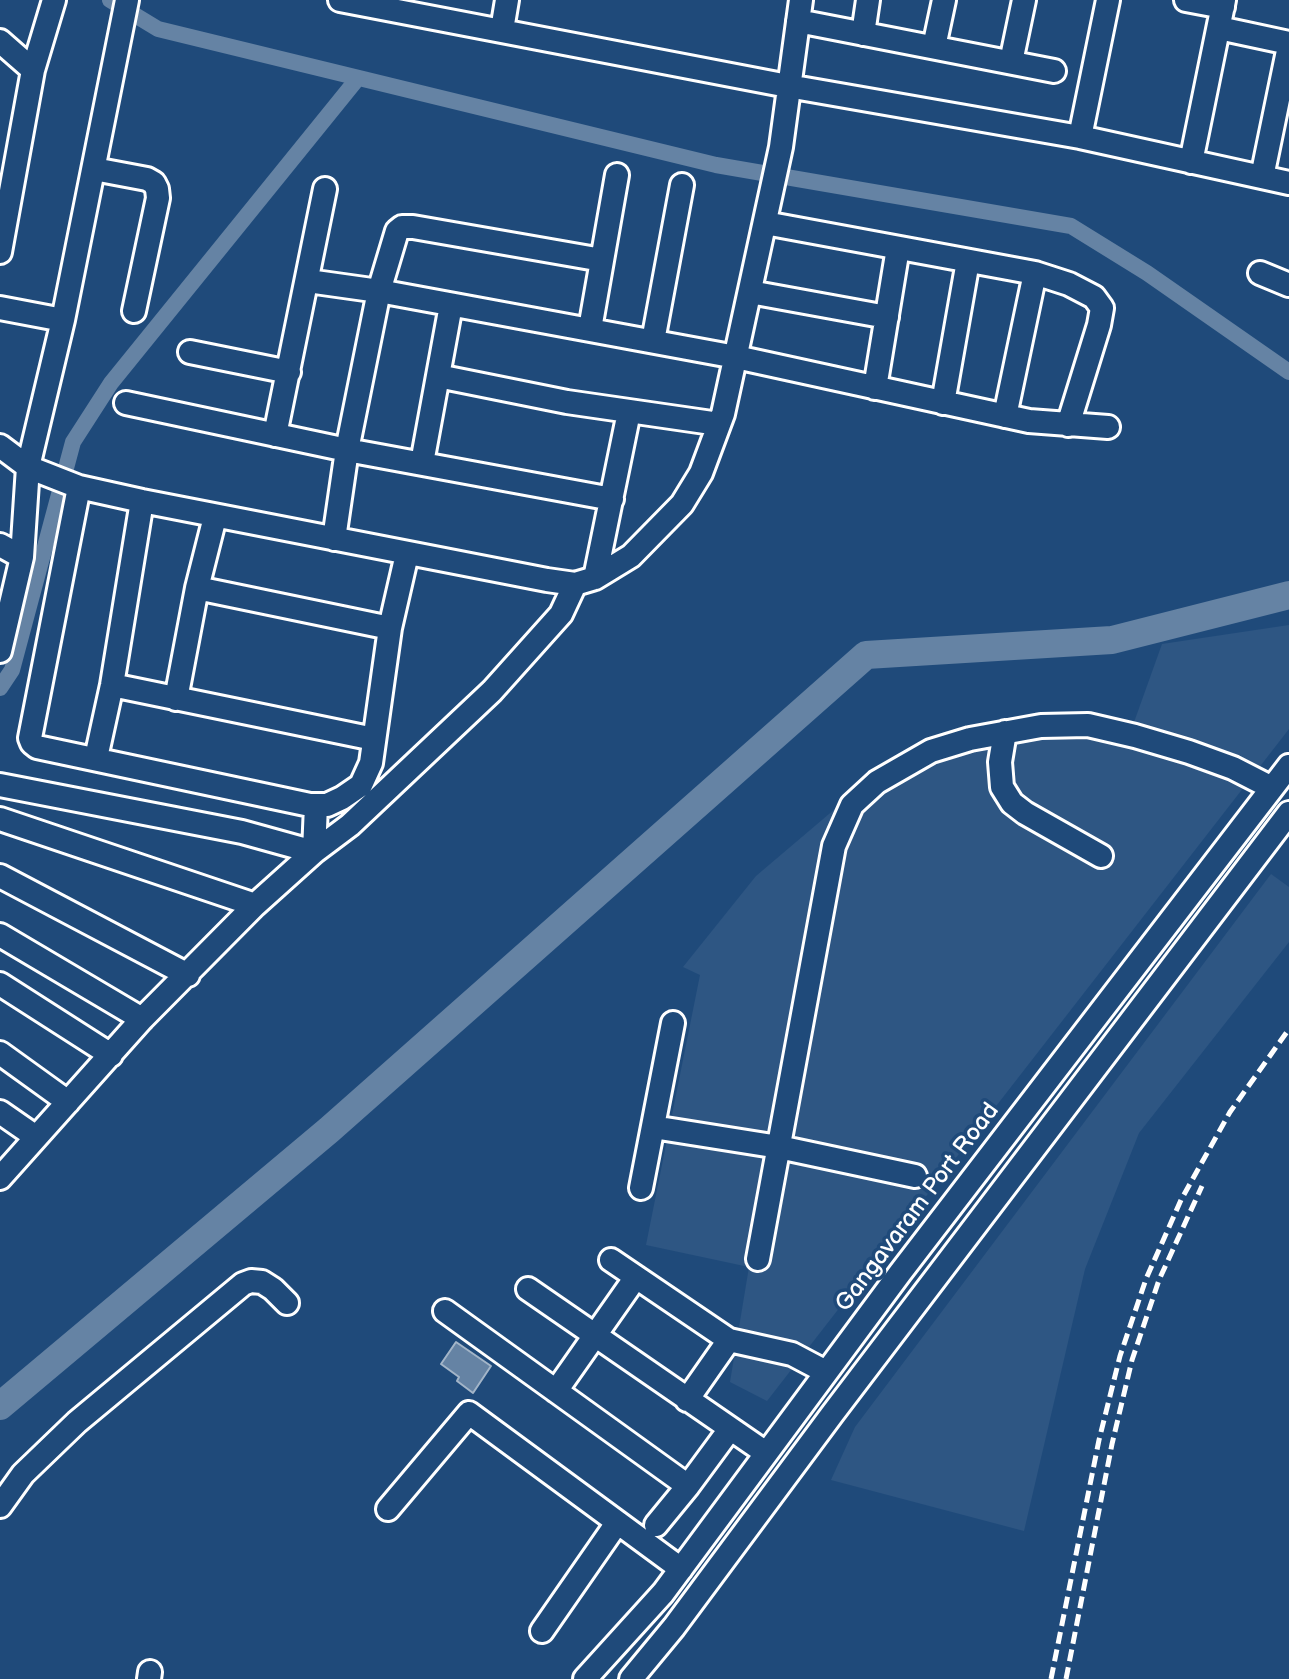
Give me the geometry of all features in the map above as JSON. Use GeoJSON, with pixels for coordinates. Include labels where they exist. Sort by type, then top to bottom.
{"type":"FeatureCollection","features":[{"type":"Feature","properties":{"kind":"street"},"geometry":{"type":"LineString","coordinates":[[0,651],[4,621],[22,557],[39,471],[63,320],[127,0]]}},
{"type":"Feature","properties":{"kind":"street"},"geometry":{"type":"LineString","coordinates":[[340,0],[426,8],[502,30],[788,86],[1080,137],[1289,183]]}},
{"type":"Feature","properties":{"kind":"street"},"geometry":{"type":"LineString","coordinates":[[502,30],[507,0]]}},
{"type":"Feature","properties":{"kind":"street"},"geometry":{"type":"LineString","coordinates":[[863,34],[868,0]]}},
{"type":"Feature","properties":{"kind":"street"},"geometry":{"type":"LineString","coordinates":[[934,47],[944,0]]}},
{"type":"Feature","properties":{"kind":"street"},"geometry":{"type":"LineString","coordinates":[[1011,62],[1024,0]]}},
{"type":"Feature","properties":{"kind":"street"},"geometry":{"type":"LineString","coordinates":[[1080,137],[1108,0]]}},
{"type":"Feature","properties":{"kind":"street"},"geometry":{"type":"LineString","coordinates":[[1186,0],[1222,12],[1289,44],[1262,177]]}},
{"type":"Feature","properties":{"kind":"street"},"geometry":{"type":"LineString","coordinates":[[0,252],[33,70],[53,3]]}},
{"type":"Feature","properties":{"kind":"street"},"geometry":{"type":"LineString","coordinates":[[0,446],[39,471],[79,487],[407,554],[585,581],[631,556],[682,504],[701,473],[719,424],[772,195],[800,10],[863,34],[1054,71]]}},
{"type":"Feature","properties":{"kind":"street"},"geometry":{"type":"LineString","coordinates":[[1191,162],[1222,12]]}},
{"type":"Feature","properties":{"kind":"street"},"geometry":{"type":"LineString","coordinates":[[0,41],[33,70]]}},
{"type":"Feature","properties":{"kind":"street"},"geometry":{"type":"LineString","coordinates":[[94,169],[147,179],[157,189],[158,198],[134,311]]}},
{"type":"Feature","properties":{"kind":"street"},"geometry":{"type":"LineString","coordinates":[[590,329],[617,175]]}},
{"type":"Feature","properties":{"kind":"street"},"geometry":{"type":"LineString","coordinates":[[653,341],[682,185]]}},
{"type":"Feature","properties":{"kind":"street"},"geometry":{"type":"LineString","coordinates":[[275,435],[325,189]]}},
{"type":"Feature","properties":{"kind":"street"},"geometry":{"type":"LineString","coordinates":[[765,223],[1035,273],[1094,297],[1102,308],[1099,325],[1068,425]]}},
{"type":"Feature","properties":{"kind":"street"},"geometry":{"type":"LineString","coordinates":[[334,539],[347,450],[379,291],[393,237],[402,227],[602,260]]}},
{"type":"Feature","properties":{"kind":"street"},"geometry":{"type":"LineString","coordinates":[[875,388],[898,248]]}},
{"type":"Feature","properties":{"kind":"street"},"geometry":{"type":"LineString","coordinates":[[943,403],[968,261]]}},
{"type":"Feature","properties":{"kind":"street"},"geometry":{"type":"LineString","coordinates":[[1005,416],[1035,273]]}},
{"type":"Feature","properties":{"kind":"street"},"geometry":{"type":"LineString","coordinates":[[1260,273],[1289,285]]}},
{"type":"Feature","properties":{"kind":"street"},"geometry":{"type":"LineString","coordinates":[[308,281],[379,291],[736,357],[1005,416],[1108,427]]}},
{"type":"Feature","properties":{"kind":"street"},"geometry":{"type":"LineString","coordinates":[[750,292],[887,317]]}},
{"type":"Feature","properties":{"kind":"street"},"geometry":{"type":"LineString","coordinates":[[422,463],[451,305]]}},
{"type":"Feature","properties":{"kind":"street"},"geometry":{"type":"LineString","coordinates":[[0,308],[63,320]]}},
{"type":"Feature","properties":{"kind":"street"},"geometry":{"type":"LineString","coordinates":[[190,352],[289,372]]}},
{"type":"Feature","properties":{"kind":"street"},"geometry":{"type":"LineString","coordinates":[[438,376],[629,412],[719,424]]}},
{"type":"Feature","properties":{"kind":"street"},"geometry":{"type":"LineString","coordinates":[[126,403],[347,450],[612,499]]}},
{"type":"Feature","properties":{"kind":"street"},"geometry":{"type":"LineString","coordinates":[[0,1178],[142,1019],[255,905],[314,852],[350,825],[492,691],[561,614],[585,581],[612,499],[629,412]]}},
{"type":"Feature","properties":{"kind":"street"},"geometry":{"type":"LineString","coordinates":[[79,487],[30,738],[37,747],[316,805],[327,805],[361,785],[371,763],[390,628],[407,554]]}},
{"type":"Feature","properties":{"kind":"street"},"geometry":{"type":"LineString","coordinates":[[96,758],[112,685],[142,501]]}},
{"type":"Feature","properties":{"kind":"street"},"geometry":{"type":"LineString","coordinates":[[176,699],[197,588],[215,517]]}},
{"type":"Feature","properties":{"kind":"street"},"geometry":{"type":"LineString","coordinates":[[0,545],[22,557]]}},
{"type":"Feature","properties":{"kind":"street"},"geometry":{"type":"LineString","coordinates":[[197,588],[390,628]]}},
{"type":"Feature","properties":{"kind":"street"},"geometry":{"type":"LineString","coordinates":[[112,685],[374,739]]}},
{"type":"Feature","properties":{"kind":"street"},"geometry":{"type":"LineString","coordinates":[[758,1259],[834,846],[852,805],[877,782],[931,751],[970,739],[1041,726],[1088,725],[1189,752],[1233,768],[1272,788]]}},
{"type":"Feature","properties":{"kind":"street"},"geometry":{"type":"LineString","coordinates":[[1005,732],[1000,762],[1002,787],[1012,803],[1101,856]]}},
{"type":"Feature","properties":{"kind":"street","name":"Gangavaram Port Road"},"geometry":{"type":"LineString","coordinates":[[585,1679],[681,1569],[826,1372],[1289,766]]}},
{"type":"Feature","properties":{"kind":"street"},"geometry":{"type":"LineString","coordinates":[[0,785],[242,832],[314,852]]}},
{"type":"Feature","properties":{"kind":"street"},"geometry":{"type":"LineString","coordinates":[[314,852],[316,805]]}},
{"type":"Feature","properties":{"kind":"street"},"geometry":{"type":"LineString","coordinates":[[631,1679],[674,1627],[1289,813]]}},
{"type":"Feature","properties":{"kind":"street"},"geometry":{"type":"LineString","coordinates":[[0,819],[255,905]]}},
{"type":"Feature","properties":{"kind":"street"},"geometry":{"type":"LineString","coordinates":[[0,876],[188,975]]}},
{"type":"Feature","properties":{"kind":"street"},"geometry":{"type":"LineString","coordinates":[[0,935],[142,1019]]}},
{"type":"Feature","properties":{"kind":"street"},"geometry":{"type":"LineString","coordinates":[[0,984],[111,1055]]}},
{"type":"Feature","properties":{"kind":"street"},"geometry":{"type":"LineString","coordinates":[[641,1188],[673,1023]]}},
{"type":"Feature","properties":{"kind":"street"},"geometry":{"type":"LineString","coordinates":[[0,1053],[68,1102]]}},
{"type":"Feature","properties":{"kind":"street"},"geometry":{"type":"LineString","coordinates":[[0,1112],[36,1137]]}},
{"type":"Feature","properties":{"kind":"street"},"geometry":{"type":"LineString","coordinates":[[653,1127],[779,1147],[915,1176]]}},
{"type":"Feature","properties":{"kind":"street"},"geometry":{"type":"LineString","coordinates":[[611,1260],[729,1340],[792,1354],[826,1372]]}},
{"type":"Feature","properties":{"kind":"street"},"geometry":{"type":"LineString","coordinates":[[556,1391],[636,1277]]}},
{"type":"Feature","properties":{"kind":"street"},"geometry":{"type":"LineString","coordinates":[[0,1506],[23,1474],[77,1422],[243,1284],[262,1282],[287,1303]]}},
{"type":"Feature","properties":{"kind":"street"},"geometry":{"type":"LineString","coordinates":[[528,1289],[766,1453]]}},
{"type":"Feature","properties":{"kind":"street"},"geometry":{"type":"LineString","coordinates":[[445,1311],[688,1486]]}},
{"type":"Feature","properties":{"kind":"street"},"geometry":{"type":"LineString","coordinates":[[687,1400],[729,1340]]}},
{"type":"Feature","properties":{"kind":"street"},"geometry":{"type":"LineString","coordinates":[[388,1509],[469,1413],[681,1569]]}},
{"type":"Feature","properties":{"kind":"street"},"geometry":{"type":"LineString","coordinates":[[656,1525],[730,1429]]}},
{"type":"Feature","properties":{"kind":"street"},"geometry":{"type":"LineString","coordinates":[[542,1631],[617,1523]]}},
{"type":"Feature","properties":{"kind":"shaded area"},"geometry":{"type":"Polygon","coordinates":[[[1289,625],[1289,729],[767,1401],[730,1382],[749,1267],[646,1245],[700,975],[683,967],[756,876],[882,769],[1080,730],[1128,739],[1162,644],[1289,625]]]}},
{"type":"Feature","properties":{"kind":"shaded area"},"geometry":{"type":"Polygon","coordinates":[[[1271,874],[1289,887],[1289,942],[1139,1133],[1085,1269],[1024,1531],[831,1480],[855,1427],[1271,874]]]}},
{"type":"Feature","properties":{"kind":"shaded area"},"geometry":{"type":"Polygon","coordinates":[[[456,1342],[491,1366],[473,1393],[457,1381],[459,1377],[441,1364],[456,1342]]]}},
{"type":"Feature","properties":{"kind":"waterway"},"geometry":{"type":"LineString","coordinates":[[110,0],[158,29],[716,165],[1071,226],[1147,273],[1289,372]]}},
{"type":"Feature","properties":{"kind":"waterway"},"geometry":{"type":"LineString","coordinates":[[0,688],[12,670],[73,442],[111,383],[358,78]]}},
{"type":"Feature","properties":{"kind":"waterway"},"geometry":{"type":"LineString","coordinates":[[0,1406],[329,1130],[866,655],[1112,640],[1289,595]]}},
{"type":"Feature","properties":{"kind":"railway"},"geometry":{"type":"LineString","coordinates":[[1051,1679],[1099,1440],[1120,1356],[1146,1279],[1181,1200],[1230,1112],[1289,1029]]}},
{"type":"Feature","properties":{"kind":"railway"},"geometry":{"type":"LineString","coordinates":[[1066,1679],[1112,1444],[1132,1360],[1159,1280],[1202,1186]]}}]}
